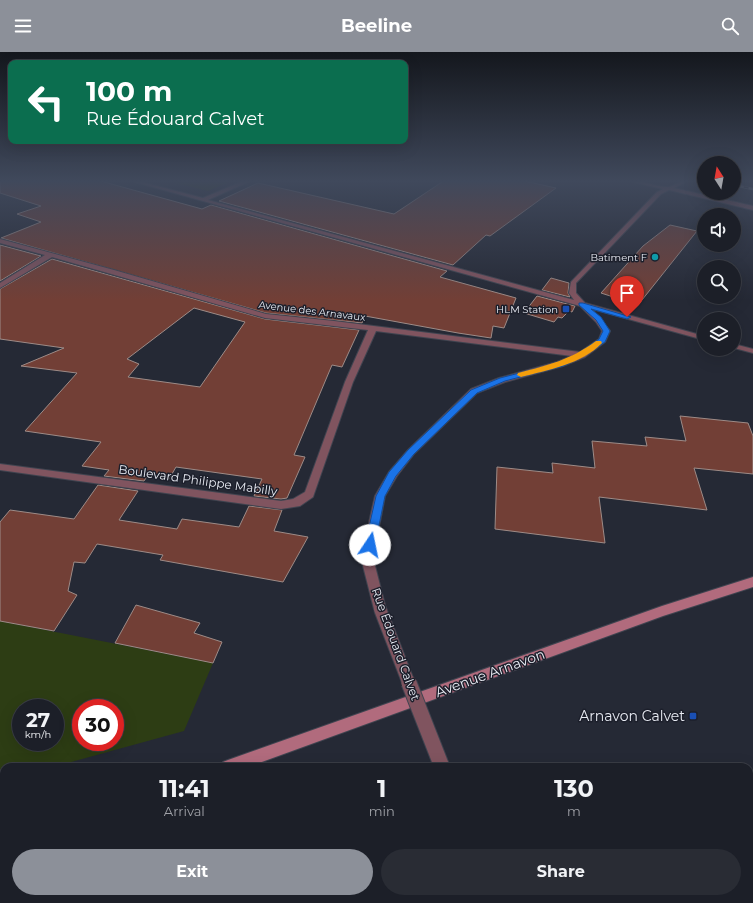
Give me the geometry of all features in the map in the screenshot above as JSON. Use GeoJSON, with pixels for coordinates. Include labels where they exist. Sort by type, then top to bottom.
{"type":"FeatureCollection","features":[{"type":"Feature","properties":{"kind":"main road","name":"Avenue Arnavon"},"geometry":{"type":"LineString","coordinates":[[239,763],[662,611],[753,582]]}},
{"type":"Feature","properties":{"kind":"street"},"geometry":{"type":"LineString","coordinates":[[283,221],[697,336]]}},
{"type":"Feature","properties":{"kind":"street","name":"Rue Édouard Calvet"},"geometry":{"type":"LineString","coordinates":[[440,763],[380,609],[367,558],[380,496],[393,474],[411,452],[474,391],[502,380],[560,364],[582,355],[602,340],[606,331],[599,318],[581,304],[572,293],[574,283],[633,221]]}},
{"type":"Feature","properties":{"kind":"street","name":"Avenue des Arnavaux"},"geometry":{"type":"LineString","coordinates":[[0,241],[112,271],[264,316],[373,328],[582,355]]}},
{"type":"Feature","properties":{"kind":"street"},"geometry":{"type":"LineString","coordinates":[[0,286],[50,255]]}},
{"type":"Feature","properties":{"kind":"street","name":"Boulevard Philippe Mabilly"},"geometry":{"type":"LineString","coordinates":[[0,467],[281,505],[296,503],[309,494],[349,382],[373,328]]}},
{"type":"Feature","properties":{"kind":"street"},"geometry":{"type":"LineString","coordinates":[[741,348],[753,351]]}},
{"type":"Feature","properties":{"kind":"green space"},"geometry":{"type":"Polygon","coordinates":[[[0,621],[213,663],[184,731],[124,747],[124,699],[72,699],[72,751],[111,751],[68,763],[0,763],[0,621]]]}},
{"type":"Feature","properties":{"kind":"building"},"geometry":{"type":"Polygon","coordinates":[[[37,221],[267,221],[447,271],[440,277],[516,298],[504,328],[493,326],[491,338],[365,316],[362,323],[266,313],[1,238],[41,222],[37,221]]]}},
{"type":"Feature","properties":{"kind":"building"},"geometry":{"type":"Polygon","coordinates":[[[291,221],[511,221],[490,236],[486,235],[453,265],[291,221]]]}},
{"type":"Feature","properties":{"kind":"building"},"geometry":{"type":"Polygon","coordinates":[[[670,225],[697,231],[638,305],[601,293],[643,246],[670,225]]]}},
{"type":"Feature","properties":{"kind":"building"},"geometry":{"type":"Polygon","coordinates":[[[0,245],[41,256],[0,281],[0,245]]]}},
{"type":"Feature","properties":{"kind":"building"},"geometry":{"type":"Polygon","coordinates":[[[52,259],[265,319],[359,330],[342,367],[332,365],[294,455],[305,457],[287,498],[281,499],[254,496],[262,479],[176,467],[169,479],[148,475],[144,481],[104,476],[109,470],[82,466],[101,442],[25,431],[77,373],[21,366],[64,348],[0,339],[0,289],[52,259]],[[194,308],[127,359],[139,364],[128,377],[200,387],[245,322],[194,308]]]}},
{"type":"Feature","properties":{"kind":"building"},"geometry":{"type":"Polygon","coordinates":[[[551,278],[569,283],[568,293],[570,297],[542,290],[551,278]]]}},
{"type":"Feature","properties":{"kind":"building"},"geometry":{"type":"Polygon","coordinates":[[[537,296],[575,306],[572,312],[569,311],[562,318],[558,317],[554,322],[524,313],[537,296]]]}},
{"type":"Feature","properties":{"kind":"building"},"geometry":{"type":"Polygon","coordinates":[[[680,416],[748,423],[753,436],[753,474],[694,468],[707,510],[599,497],[605,543],[495,529],[497,467],[553,473],[552,463],[595,468],[592,441],[647,446],[645,437],[686,441],[680,416]]]}},
{"type":"Feature","properties":{"kind":"building"},"geometry":{"type":"Polygon","coordinates":[[[98,485],[138,491],[119,520],[177,529],[182,519],[239,527],[249,506],[282,510],[274,531],[308,537],[283,582],[160,560],[163,555],[97,544],[85,563],[74,562],[68,591],[77,595],[54,631],[0,621],[0,522],[10,510],[74,519],[98,485]]]}},
{"type":"Feature","properties":{"kind":"building"},"geometry":{"type":"Polygon","coordinates":[[[136,605],[200,623],[194,633],[222,642],[213,663],[115,643],[136,605]]]}},
{"type":"Feature","properties":{"kind":"slow traffic"},"geometry":{"type":"LineString","coordinates":[[521,375],[560,364],[582,355],[599,343]]}},
{"type":"Feature","properties":{"kind":"place","name":"Batiment F"},"geometry":{"type":"Point","coordinates":[655,257]}},
{"type":"Feature","properties":{"kind":"place","name":"HLM Station"},"geometry":{"type":"Point","coordinates":[566,309]}},
{"type":"Feature","properties":{"kind":"place","name":"Arnavon Calvet"},"geometry":{"type":"Point","coordinates":[693,716]}},
{"type":"Feature","properties":{"kind":"route"},"geometry":{"type":"LineString","coordinates":[[370,545],[380,496],[393,474],[411,452],[438,424],[474,391],[502,380],[560,364],[582,355],[602,340],[606,331],[599,318],[581,304],[627,317]]}}]}
